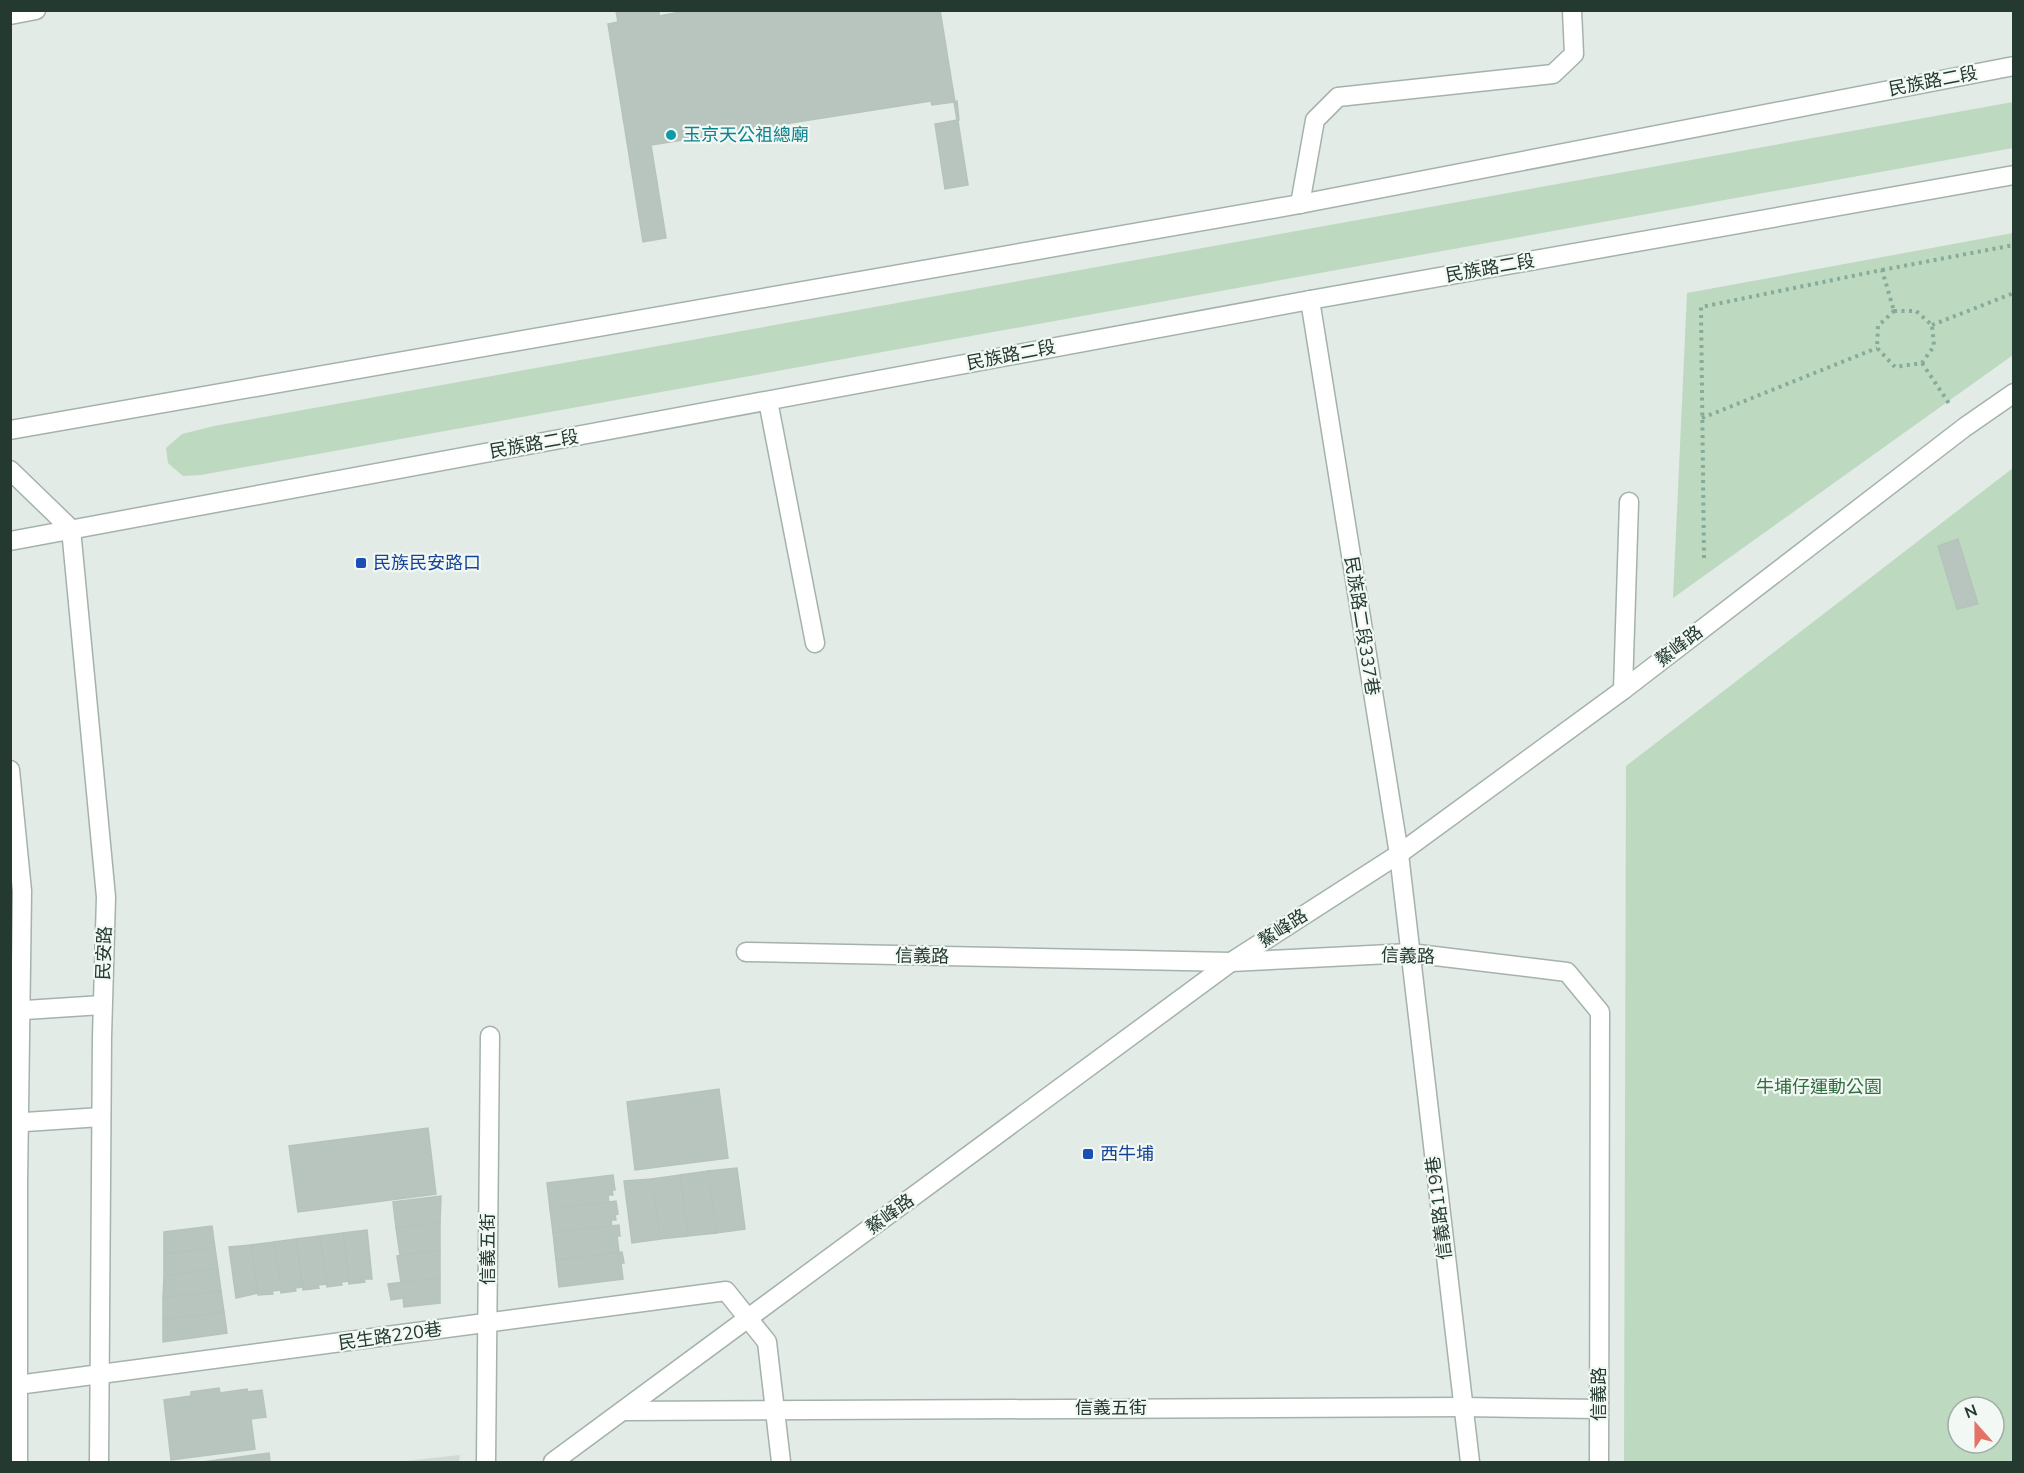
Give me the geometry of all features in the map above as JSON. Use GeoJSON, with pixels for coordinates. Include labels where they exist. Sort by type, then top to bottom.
{"type":"FeatureCollection","features":[{"type":"Feature","properties":{"kind":"street"},"geometry":{"type":"LineString","coordinates":[[10,15],[36,10]]}},
{"type":"Feature","properties":{"kind":"street"},"geometry":{"type":"LineString","coordinates":[[1300,204],[1315,120],[1338,97],[1552,74],[1574,54],[1572,10]]}},
{"type":"Feature","properties":{"kind":"street","name":"民族路二段"},"geometry":{"type":"LineString","coordinates":[[10,430],[1300,204],[2013,66]]}},
{"type":"Feature","properties":{"kind":"street","name":"民族路二段"},"geometry":{"type":"LineString","coordinates":[[10,541],[1310,300],[2013,175]]}},
{"type":"Feature","properties":{"kind":"street","name":"民族路二段337巷"},"geometry":{"type":"LineString","coordinates":[[1310,300],[1399,854],[1410,953]]}},
{"type":"Feature","properties":{"kind":"street","name":"鰲峰路"},"geometry":{"type":"LineString","coordinates":[[553,1462],[1231,962],[1399,854],[1623,690],[1965,427],[2013,393]]}},
{"type":"Feature","properties":{"kind":"street"},"geometry":{"type":"LineString","coordinates":[[768,401],[815,643]]}},
{"type":"Feature","properties":{"kind":"street"},"geometry":{"type":"LineString","coordinates":[[10,470],[71,529]]}},
{"type":"Feature","properties":{"kind":"street"},"geometry":{"type":"LineString","coordinates":[[1623,690],[1629,502]]}},
{"type":"Feature","properties":{"kind":"street","name":"民安路"},"geometry":{"type":"LineString","coordinates":[[71,529],[105,897],[102,1005],[99,1462]]}},
{"type":"Feature","properties":{"kind":"street"},"geometry":{"type":"LineString","coordinates":[[10,770],[15,865],[22,891],[15,1011],[15,1385],[18,1462]]}},
{"type":"Feature","properties":{"kind":"street","name":"信義路"},"geometry":{"type":"LineString","coordinates":[[746,952],[1231,962],[1410,953],[1567,972],[1600,1012],[1599,1462]]}},
{"type":"Feature","properties":{"kind":"street","name":"信義路119巷"},"geometry":{"type":"LineString","coordinates":[[1410,953],[1470,1462]]}},
{"type":"Feature","properties":{"kind":"street"},"geometry":{"type":"LineString","coordinates":[[15,1011],[102,1005]]}},
{"type":"Feature","properties":{"kind":"street","name":"信義五街"},"geometry":{"type":"LineString","coordinates":[[486,1462],[490,1036]]}},
{"type":"Feature","properties":{"kind":"street"},"geometry":{"type":"LineString","coordinates":[[15,1122],[101,1117]]}},
{"type":"Feature","properties":{"kind":"street","name":"民生路220巷"},"geometry":{"type":"LineString","coordinates":[[15,1385],[726,1291],[748,1319]]}},
{"type":"Feature","properties":{"kind":"street"},"geometry":{"type":"LineString","coordinates":[[748,1319],[767,1342],[781,1462]]}},
{"type":"Feature","properties":{"kind":"street","name":"信義五街"},"geometry":{"type":"LineString","coordinates":[[624,1411],[1462,1407],[1599,1409]]}},
{"type":"Feature","properties":{"kind":"path"},"geometry":{"type":"LineString","coordinates":[[1704,558],[1701,307],[2013,245]]}},
{"type":"Feature","properties":{"kind":"path"},"geometry":{"type":"LineString","coordinates":[[1881,270],[1894,311]]}},
{"type":"Feature","properties":{"kind":"path"},"geometry":{"type":"LineString","coordinates":[[1932,325],[2013,292]]}},
{"type":"Feature","properties":{"kind":"path"},"geometry":{"type":"LineString","coordinates":[[1894,311],[1916,311],[1932,325],[1934,346],[1922,363],[1896,367],[1876,348],[1878,326],[1894,311]]}},
{"type":"Feature","properties":{"kind":"path"},"geometry":{"type":"LineString","coordinates":[[1702,418],[1876,348]]}},
{"type":"Feature","properties":{"kind":"path"},"geometry":{"type":"LineString","coordinates":[[1922,363],[1965,427]]}},
{"type":"Feature","properties":{"kind":"shaded area"},"geometry":{"type":"Polygon","coordinates":[[[460,1455],[459,1462],[396,1462],[460,1455]]]}},
{"type":"Feature","properties":{"kind":"green space"},"geometry":{"type":"Polygon","coordinates":[[[2013,102],[2013,148],[201,475],[183,476],[168,463],[166,448],[182,434],[214,426],[2013,102]]]}},
{"type":"Feature","properties":{"kind":"green space"},"geometry":{"type":"Polygon","coordinates":[[[2013,233],[2013,355],[1673,598],[1687,293],[2013,233]]]}},
{"type":"Feature","properties":{"kind":"green space","name":"牛埔仔運動公園"},"geometry":{"type":"Polygon","coordinates":[[[2013,468],[2013,1462],[1624,1462],[1626,766],[2013,468]]]}},
{"type":"Feature","properties":{"kind":"building","name":"玉京天公祖總廟"},"geometry":{"type":"Polygon","coordinates":[[[659,10],[659,16],[691,10],[940,10],[955,102],[957,101],[968,185],[945,189],[935,124],[957,120],[954,102],[932,105],[931,101],[651,145],[666,238],[643,242],[608,24],[618,22],[616,11],[659,10]]]}},
{"type":"Feature","properties":{"kind":"building"},"geometry":{"type":"Polygon","coordinates":[[[1958,539],[1978,604],[1957,609],[1938,546],[1958,539]]]}},
{"type":"Feature","properties":{"kind":"building"},"geometry":{"type":"Polygon","coordinates":[[[719,1089],[728,1158],[635,1170],[627,1102],[719,1089]]]}},
{"type":"Feature","properties":{"kind":"building"},"geometry":{"type":"Polygon","coordinates":[[[428,1128],[436,1194],[298,1212],[289,1146],[428,1128]]]}},
{"type":"Feature","properties":{"kind":"building"},"geometry":{"type":"Polygon","coordinates":[[[737,1168],[745,1229],[716,1233],[708,1171],[737,1168]]]}},
{"type":"Feature","properties":{"kind":"building"},"geometry":{"type":"Polygon","coordinates":[[[708,1171],[716,1233],[688,1236],[680,1175],[708,1171]]]}},
{"type":"Feature","properties":{"kind":"building"},"geometry":{"type":"Polygon","coordinates":[[[613,1175],[615,1190],[612,1190],[613,1195],[608,1195],[609,1202],[550,1209],[547,1183],[613,1175]]]}},
{"type":"Feature","properties":{"kind":"building"},"geometry":{"type":"Polygon","coordinates":[[[680,1175],[688,1236],[660,1239],[652,1179],[680,1175]]]}},
{"type":"Feature","properties":{"kind":"building"},"geometry":{"type":"Polygon","coordinates":[[[652,1179],[660,1239],[632,1243],[624,1181],[652,1179]]]}},
{"type":"Feature","properties":{"kind":"building"},"geometry":{"type":"Polygon","coordinates":[[[441,1196],[440,1223],[396,1228],[393,1202],[441,1196]]]}},
{"type":"Feature","properties":{"kind":"building"},"geometry":{"type":"Polygon","coordinates":[[[616,1201],[618,1214],[615,1215],[616,1220],[611,1220],[612,1226],[553,1233],[550,1209],[616,1201]]]}},
{"type":"Feature","properties":{"kind":"building"},"geometry":{"type":"Polygon","coordinates":[[[440,1223],[440,1250],[400,1255],[396,1228],[440,1223]]]}},
{"type":"Feature","properties":{"kind":"building"},"geometry":{"type":"Polygon","coordinates":[[[619,1225],[620,1236],[617,1236],[619,1252],[556,1260],[553,1233],[619,1225]]]}},
{"type":"Feature","properties":{"kind":"building"},"geometry":{"type":"Polygon","coordinates":[[[212,1226],[215,1248],[164,1254],[164,1232],[212,1226]]]}},
{"type":"Feature","properties":{"kind":"building"},"geometry":{"type":"Polygon","coordinates":[[[367,1230],[372,1279],[349,1284],[343,1233],[367,1230]]]}},
{"type":"Feature","properties":{"kind":"building"},"geometry":{"type":"Polygon","coordinates":[[[343,1233],[349,1281],[341,1282],[342,1285],[327,1287],[320,1236],[343,1233]]]}},
{"type":"Feature","properties":{"kind":"building"},"geometry":{"type":"Polygon","coordinates":[[[320,1236],[327,1284],[318,1285],[319,1288],[303,1290],[296,1239],[320,1236]]]}},
{"type":"Feature","properties":{"kind":"building"},"geometry":{"type":"Polygon","coordinates":[[[296,1239],[302,1287],[295,1288],[296,1291],[281,1293],[274,1242],[296,1239]]]}},
{"type":"Feature","properties":{"kind":"building"},"geometry":{"type":"Polygon","coordinates":[[[274,1242],[281,1290],[272,1291],[273,1294],[258,1295],[251,1245],[274,1242]]]}},
{"type":"Feature","properties":{"kind":"building"},"geometry":{"type":"Polygon","coordinates":[[[251,1245],[258,1293],[236,1298],[229,1247],[251,1245]]]}},
{"type":"Feature","properties":{"kind":"building"},"geometry":{"type":"Polygon","coordinates":[[[215,1248],[218,1269],[164,1276],[164,1254],[215,1248]]]}},
{"type":"Feature","properties":{"kind":"building"},"geometry":{"type":"Polygon","coordinates":[[[440,1250],[440,1278],[401,1283],[397,1256],[440,1250]]]}},
{"type":"Feature","properties":{"kind":"building"},"geometry":{"type":"Polygon","coordinates":[[[622,1252],[623,1279],[559,1287],[556,1260],[622,1252]]]}},
{"type":"Feature","properties":{"kind":"building"},"geometry":{"type":"Polygon","coordinates":[[[218,1269],[221,1291],[163,1298],[164,1276],[218,1269]]]}},
{"type":"Feature","properties":{"kind":"building"},"geometry":{"type":"Polygon","coordinates":[[[440,1278],[440,1303],[404,1307],[403,1298],[391,1300],[388,1284],[440,1278]]]}},
{"type":"Feature","properties":{"kind":"building"},"geometry":{"type":"Polygon","coordinates":[[[221,1291],[224,1312],[163,1320],[163,1298],[221,1291]]]}},
{"type":"Feature","properties":{"kind":"building"},"geometry":{"type":"Polygon","coordinates":[[[224,1312],[227,1333],[163,1342],[163,1320],[224,1312]]]}},
{"type":"Feature","properties":{"kind":"building"},"geometry":{"type":"Polygon","coordinates":[[[219,1388],[220,1393],[247,1389],[248,1392],[262,1390],[266,1417],[251,1419],[255,1449],[171,1460],[164,1400],[191,1396],[191,1392],[219,1388]]]}},
{"type":"Feature","properties":{"kind":"building"},"geometry":{"type":"Polygon","coordinates":[[[269,1453],[270,1462],[202,1462],[269,1453]]]}},
{"type":"Feature","properties":{"kind":"place","name":"玉京天公祖總廟"},"geometry":{"type":"Point","coordinates":[671,135]}},
{"type":"Feature","properties":{"kind":"place","name":"民族民安路口"},"geometry":{"type":"Point","coordinates":[361,563]}},
{"type":"Feature","properties":{"kind":"place","name":"西牛埔"},"geometry":{"type":"Point","coordinates":[1088,1154]}}]}
